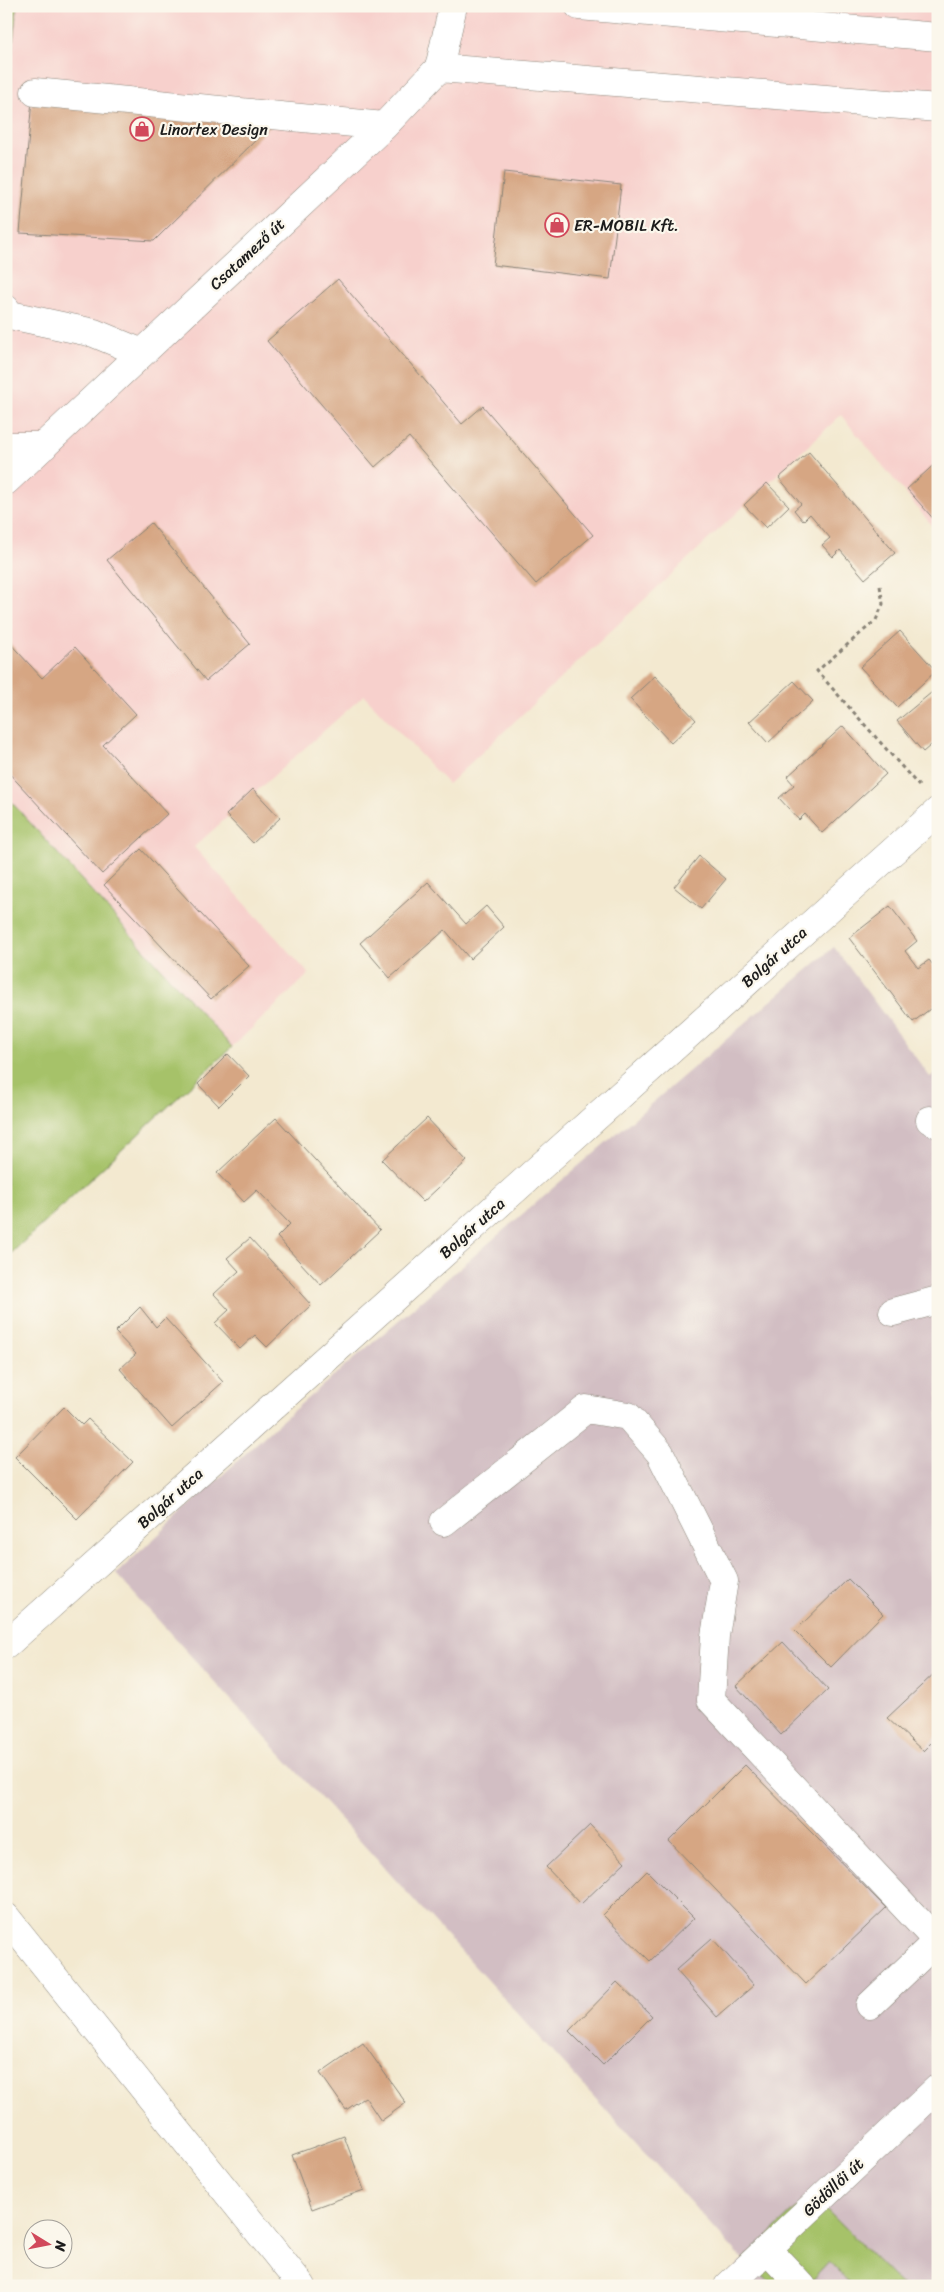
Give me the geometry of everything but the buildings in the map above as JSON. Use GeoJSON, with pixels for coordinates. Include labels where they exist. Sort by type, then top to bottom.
{"type":"FeatureCollection","features":[{"type":"Feature","properties":{"kind":"street"},"geometry":{"type":"LineString","coordinates":[[453,6],[439,68],[938,108]]}},
{"type":"Feature","properties":{"kind":"street"},"geometry":{"type":"LineString","coordinates":[[579,6],[777,15],[938,37]]}},
{"type":"Feature","properties":{"kind":"street","name":"Csatamező út"},"geometry":{"type":"LineString","coordinates":[[6,481],[384,126],[439,68]]}},
{"type":"Feature","properties":{"kind":"street"},"geometry":{"type":"LineString","coordinates":[[35,92],[384,126]]}},
{"type":"Feature","properties":{"kind":"street"},"geometry":{"type":"LineString","coordinates":[[8,313],[94,334],[142,353]]}},
{"type":"Feature","properties":{"kind":"street"},"geometry":{"type":"LineString","coordinates":[[6,446],[44,446]]}},
{"type":"Feature","properties":{"kind":"street","name":"Bolgár utca"},"geometry":{"type":"LineString","coordinates":[[6,1645],[931,802]]}},
{"type":"Feature","properties":{"kind":"street"},"geometry":{"type":"LineString","coordinates":[[893,1312],[938,1300]]}},
{"type":"Feature","properties":{"kind":"street"},"geometry":{"type":"LineString","coordinates":[[444,1522],[586,1409],[628,1416],[660,1453],[724,1582],[715,1636],[710,1700],[937,1942],[870,2005]]}},
{"type":"Feature","properties":{"kind":"street"},"geometry":{"type":"LineString","coordinates":[[6,1917],[302,2286]]}},
{"type":"Feature","properties":{"kind":"street","name":"Gödöllői út"},"geometry":{"type":"LineString","coordinates":[[728,2286],[938,2088]]}},
{"type":"Feature","properties":{"kind":"street"},"geometry":{"type":"LineString","coordinates":[[767,2249],[802,2286]]}},
{"type":"Feature","properties":{"kind":"path"},"geometry":{"type":"LineString","coordinates":[[880,586],[883,604],[876,620],[817,671],[931,802]]}},
{"type":"Feature","properties":{"kind":"shaded area"},"geometry":{"type":"Polygon","coordinates":[[[17,6],[938,6],[938,533],[841,415],[448,784],[364,695],[194,847],[309,974],[232,1047],[6,796],[6,502],[38,471],[6,462],[6,104],[17,6]]]}},
{"type":"Feature","properties":{"kind":"shaded area"},"geometry":{"type":"Polygon","coordinates":[[[834,947],[930,1077],[938,1072],[938,2286],[902,2286],[811,2194],[743,2260],[116,1574],[273,1428],[834,947]]]}},
{"type":"Feature","properties":{"kind":"shaded area"},"geometry":{"type":"Polygon","coordinates":[[[743,2260],[775,2286],[716,2286],[743,2260]]]}},
{"type":"Feature","properties":{"kind":"shaded area"},"geometry":{"type":"Polygon","coordinates":[[[829,2261],[852,2286],[806,2286],[829,2261]]]}},
{"type":"Feature","properties":{"kind":"green space"},"geometry":{"type":"Polygon","coordinates":[[[6,6],[17,6],[6,104],[6,6]]]}},
{"type":"Feature","properties":{"kind":"green space"},"geometry":{"type":"Polygon","coordinates":[[[6,796],[232,1047],[6,1258],[6,796]]]}},
{"type":"Feature","properties":{"kind":"green space"},"geometry":{"type":"Polygon","coordinates":[[[811,2194],[902,2286],[852,2286],[829,2261],[806,2286],[775,2286],[743,2260],[811,2194]]]}},
{"type":"Feature","properties":{"kind":"place","name":"Linortex Design"},"geometry":{"type":"Point","coordinates":[142,129]}},
{"type":"Feature","properties":{"kind":"place","name":"ER-MOBIL Kft."},"geometry":{"type":"Point","coordinates":[557,225]}}]}
